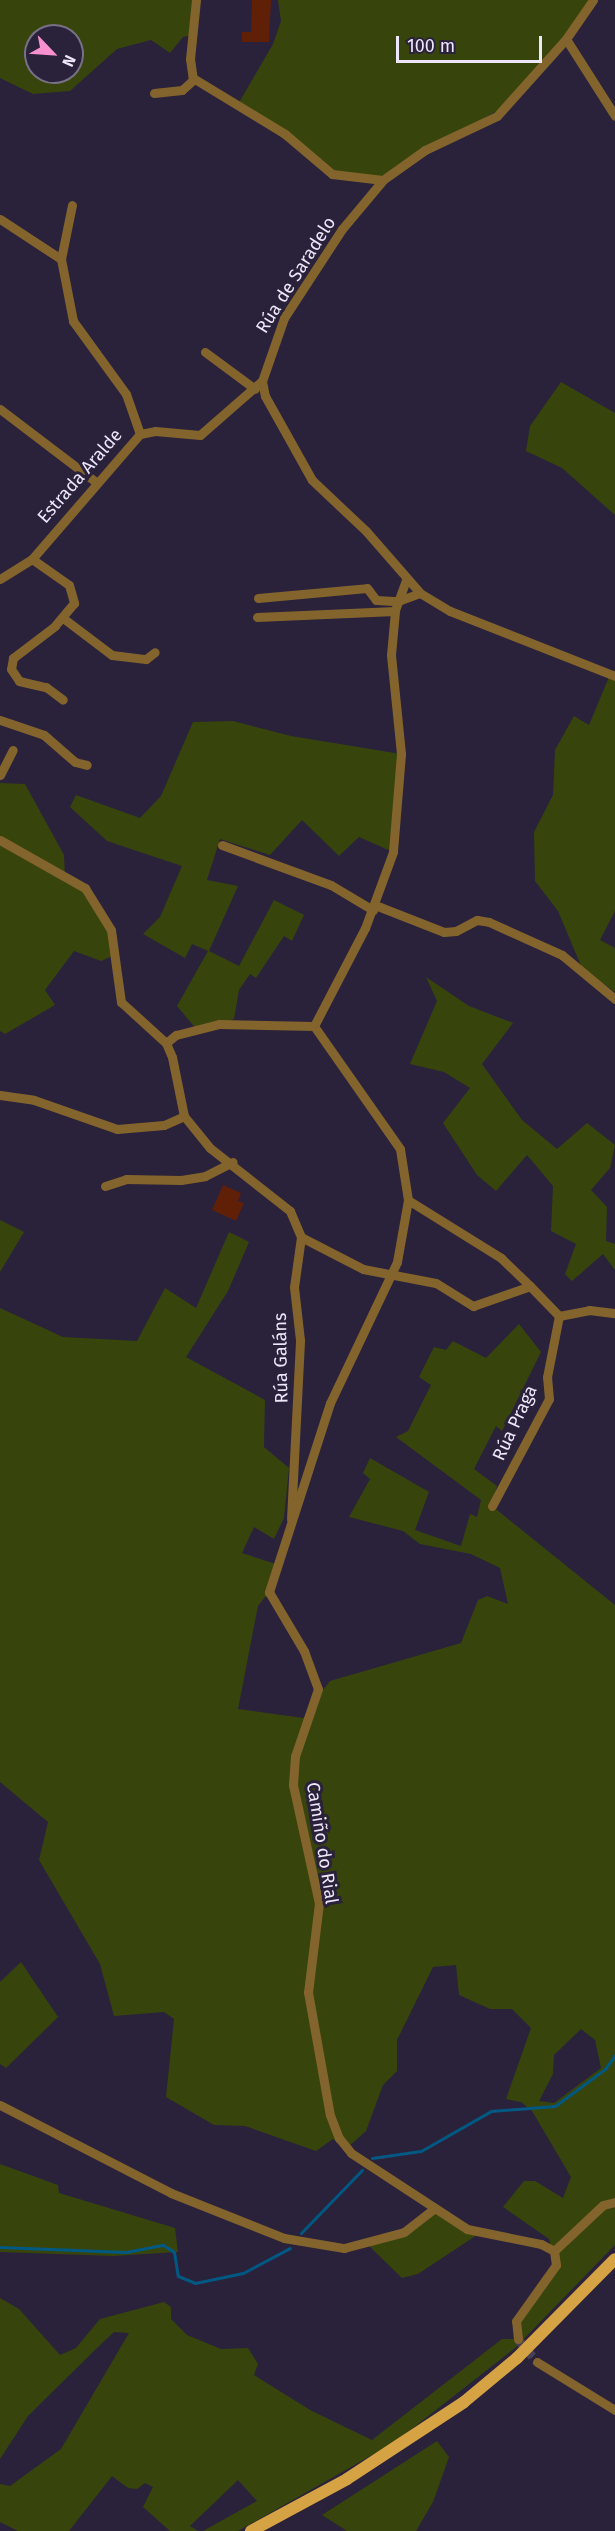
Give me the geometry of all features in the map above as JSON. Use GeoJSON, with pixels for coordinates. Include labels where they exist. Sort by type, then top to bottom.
{"type":"FeatureCollection","features":[{"type":"Feature","properties":{"kind":"main road"},"geometry":{"type":"LineString","coordinates":[[251,2531],[346,2480],[465,2402],[517,2358],[615,2259]]}},
{"type":"Feature","properties":{"kind":"street"},"geometry":{"type":"LineString","coordinates":[[196,0],[190,59],[193,78],[285,134],[332,174],[383,180]]}},
{"type":"Feature","properties":{"kind":"street","name":"Rúa de Saradelo"},"geometry":{"type":"LineString","coordinates":[[262,381],[285,318],[342,229],[383,180],[425,150],[497,116],[566,39],[593,0]]}},
{"type":"Feature","properties":{"kind":"street"},"geometry":{"type":"LineString","coordinates":[[566,39],[615,116]]}},
{"type":"Feature","properties":{"kind":"street"},"geometry":{"type":"LineString","coordinates":[[154,93],[182,90],[193,78]]}},
{"type":"Feature","properties":{"kind":"street"},"geometry":{"type":"LineString","coordinates":[[72,205],[61,259],[73,321],[126,394],[140,434]]}},
{"type":"Feature","properties":{"kind":"street"},"geometry":{"type":"LineString","coordinates":[[0,219],[61,259]]}},
{"type":"Feature","properties":{"kind":"street"},"geometry":{"type":"LineString","coordinates":[[205,352],[255,389]]}},
{"type":"Feature","properties":{"kind":"street"},"geometry":{"type":"LineString","coordinates":[[262,381],[265,396],[307,474],[366,531],[406,580],[420,593],[450,611],[615,676]]}},
{"type":"Feature","properties":{"kind":"street","name":"Estrada Aralde"},"geometry":{"type":"LineString","coordinates":[[0,579],[32,559],[140,434],[155,431],[200,435],[262,381]]}},
{"type":"Feature","properties":{"kind":"street"},"geometry":{"type":"LineString","coordinates":[[0,409],[97,483]]}},
{"type":"Feature","properties":{"kind":"street"},"geometry":{"type":"LineString","coordinates":[[32,559],[74,591],[74,603],[63,618],[16,654],[10,664],[19,681],[46,687],[63,700]]}},
{"type":"Feature","properties":{"kind":"street"},"geometry":{"type":"LineString","coordinates":[[314,1026],[374,907],[393,852],[401,776],[391,655],[395,611],[406,580]]}},
{"type":"Feature","properties":{"kind":"street"},"geometry":{"type":"LineString","coordinates":[[258,598],[367,588],[376,600],[398,601],[420,593]]}},
{"type":"Feature","properties":{"kind":"street"},"geometry":{"type":"LineString","coordinates":[[256,617],[395,611]]}},
{"type":"Feature","properties":{"kind":"street"},"geometry":{"type":"LineString","coordinates":[[63,618],[95,646],[125,660],[138,656],[146,659],[155,652]]}},
{"type":"Feature","properties":{"kind":"street"},"geometry":{"type":"LineString","coordinates":[[0,720],[44,735],[75,762],[87,765]]}},
{"type":"Feature","properties":{"kind":"street"},"geometry":{"type":"LineString","coordinates":[[0,775],[13,750]]}},
{"type":"Feature","properties":{"kind":"street"},"geometry":{"type":"LineString","coordinates":[[0,840],[85,888],[111,930],[121,1002],[166,1043],[179,1077],[184,1116],[210,1148],[233,1162],[290,1211],[301,1237],[363,1269],[436,1283],[473,1306],[530,1286]]}},
{"type":"Feature","properties":{"kind":"street"},"geometry":{"type":"LineString","coordinates":[[222,845],[331,885],[374,907],[444,932],[477,920],[489,922],[562,955],[615,999]]}},
{"type":"Feature","properties":{"kind":"street"},"geometry":{"type":"LineString","coordinates":[[166,1043],[176,1035],[219,1024],[314,1026]]}},
{"type":"Feature","properties":{"kind":"street"},"geometry":{"type":"LineString","coordinates":[[292,1521],[306,1484],[330,1403],[391,1276],[401,1249],[408,1200],[400,1149],[314,1026]]}},
{"type":"Feature","properties":{"kind":"street"},"geometry":{"type":"LineString","coordinates":[[0,1095],[34,1100],[117,1129],[164,1125],[184,1116]]}},
{"type":"Feature","properties":{"kind":"street"},"geometry":{"type":"LineString","coordinates":[[105,1186],[126,1179],[162,1183],[205,1176],[233,1162]]}},
{"type":"Feature","properties":{"kind":"street"},"geometry":{"type":"LineString","coordinates":[[408,1200],[501,1257],[559,1316],[589,1310],[615,1313]]}},
{"type":"Feature","properties":{"kind":"street","name":"Rúa Galáns"},"geometry":{"type":"LineString","coordinates":[[292,1521],[300,1340],[294,1287],[301,1237]]}},
{"type":"Feature","properties":{"kind":"street","name":"Rúa Praga"},"geometry":{"type":"LineString","coordinates":[[492,1506],[549,1399],[547,1377],[559,1316]]}},
{"type":"Feature","properties":{"kind":"street"},"geometry":{"type":"LineString","coordinates":[[293,1479],[306,1484]]}},
{"type":"Feature","properties":{"kind":"street","name":"Camiño do Rial"},"geometry":{"type":"LineString","coordinates":[[292,1521],[269,1592],[304,1651],[318,1689],[296,1756],[293,1785],[319,1902],[308,1992],[330,2115],[351,2153],[467,2229],[541,2244],[554,2252]]}},
{"type":"Feature","properties":{"kind":"street"},"geometry":{"type":"LineString","coordinates":[[0,2105],[15,2108],[101,2159],[183,2198],[284,2238],[344,2248],[404,2232],[435,2208]]}},
{"type":"Feature","properties":{"kind":"street"},"geometry":{"type":"LineString","coordinates":[[518,2339],[516,2321],[556,2265],[554,2252],[603,2205],[615,2202]]}},
{"type":"Feature","properties":{"kind":"street"},"geometry":{"type":"LineString","coordinates":[[537,2362],[615,2410]]}},
{"type":"Feature","properties":{"kind":"green space"},"geometry":{"type":"Polygon","coordinates":[[[0,0],[197,0],[192,35],[183,37],[170,53],[151,40],[117,49],[84,78],[84,24],[24,24],[24,84],[78,84],[70,91],[33,94],[0,78],[0,0]]]}},
{"type":"Feature","properties":{"kind":"green space"},"geometry":{"type":"Polygon","coordinates":[[[278,0],[596,0],[512,103],[425,150],[383,180],[345,177],[325,168],[237,106],[273,44],[281,21],[278,0]]]}},
{"type":"Feature","properties":{"kind":"green space"},"geometry":{"type":"Polygon","coordinates":[[[561,382],[615,413],[615,515],[562,468],[526,451],[530,426],[561,382]]]}},
{"type":"Feature","properties":{"kind":"green space"},"geometry":{"type":"Polygon","coordinates":[[[609,677],[615,680],[615,911],[600,940],[615,948],[615,992],[582,968],[558,911],[535,881],[534,832],[553,795],[555,750],[574,716],[589,725],[609,677]]]}},
{"type":"Feature","properties":{"kind":"green space"},"geometry":{"type":"Polygon","coordinates":[[[233,721],[291,736],[401,754],[393,852],[359,837],[339,856],[302,820],[270,855],[220,839],[207,880],[238,886],[209,951],[239,966],[274,900],[304,915],[292,941],[284,936],[256,978],[250,974],[239,990],[234,1019],[198,1031],[177,1006],[208,951],[192,944],[185,958],[143,934],[160,917],[182,866],[107,841],[70,807],[76,795],[140,818],[161,796],[193,722],[233,721]]]}},
{"type":"Feature","properties":{"kind":"green space"},"geometry":{"type":"Polygon","coordinates":[[[0,783],[25,784],[64,855],[65,876],[85,888],[110,928],[115,955],[101,961],[74,951],[45,990],[55,1005],[5,1034],[0,1031],[0,783]]]}},
{"type":"Feature","properties":{"kind":"green space"},"geometry":{"type":"Polygon","coordinates":[[[426,977],[469,1006],[513,1023],[482,1064],[522,1120],[557,1149],[587,1123],[615,1145],[610,1168],[591,1190],[607,1207],[606,1241],[615,1244],[615,1270],[603,1254],[572,1281],[565,1274],[576,1244],[551,1231],[553,1186],[527,1155],[496,1191],[477,1175],[443,1123],[470,1088],[444,1072],[410,1064],[437,1001],[426,977]]]}},
{"type":"Feature","properties":{"kind":"green space"},"geometry":{"type":"Polygon","coordinates":[[[0,1220],[24,1232],[0,1272],[0,1220]]]}},
{"type":"Feature","properties":{"kind":"green space"},"geometry":{"type":"Polygon","coordinates":[[[229,1232],[249,1242],[228,1291],[186,1357],[265,1400],[264,1447],[289,1468],[284,1518],[274,1539],[254,1527],[242,1553],[276,1564],[269,1592],[258,1606],[238,1709],[304,1718],[318,1689],[323,1690],[330,1681],[461,1643],[478,1600],[487,1596],[508,1604],[500,1568],[471,1554],[420,1544],[403,1531],[349,1517],[370,1479],[363,1473],[370,1458],[429,1492],[415,1530],[461,1546],[470,1514],[477,1517],[481,1500],[396,1437],[408,1431],[431,1385],[419,1377],[434,1347],[446,1350],[453,1341],[486,1358],[519,1324],[541,1352],[502,1431],[496,1426],[474,1469],[497,1486],[492,1506],[615,1605],[615,2245],[515,2348],[395,2442],[238,2531],[203,2531],[257,2501],[238,2480],[190,2526],[198,2531],[170,2531],[143,2507],[153,2487],[145,2483],[137,2489],[128,2488],[112,2476],[69,2531],[18,2531],[0,2522],[0,2484],[10,2486],[61,2449],[129,2333],[114,2332],[96,2349],[28,2416],[0,2459],[0,2298],[19,2309],[60,2355],[76,2348],[100,2319],[164,2302],[171,2307],[171,2319],[187,2335],[221,2349],[248,2348],[258,2364],[254,2375],[310,2410],[372,2440],[502,2339],[518,2339],[516,2321],[556,2265],[549,2239],[503,2207],[524,2181],[535,2181],[563,2198],[571,2177],[532,2111],[521,2102],[506,2099],[531,2028],[512,2009],[490,2009],[459,1995],[456,1965],[433,1967],[397,2040],[397,2071],[383,2085],[366,2131],[347,2148],[333,2139],[316,2151],[245,2126],[214,2125],[166,2097],[174,2019],[164,2012],[114,2016],[100,1964],[39,1860],[48,1822],[0,1782],[0,1308],[63,1337],[137,1341],[165,1288],[196,1308],[229,1232]],[[581,2029],[554,2055],[553,2074],[539,2101],[554,2103],[601,2068],[595,2040],[581,2029]]]}},
{"type":"Feature","properties":{"kind":"green space"},"geometry":{"type":"Polygon","coordinates":[[[21,1962],[58,2017],[6,2068],[0,2064],[0,1982],[21,1962]]]}},
{"type":"Feature","properties":{"kind":"green space"},"geometry":{"type":"Polygon","coordinates":[[[0,2164],[58,2185],[59,2193],[175,2228],[178,2252],[114,2256],[0,2252],[0,2164]]]}},
{"type":"Feature","properties":{"kind":"green space"},"geometry":{"type":"Polygon","coordinates":[[[435,2208],[480,2233],[418,2274],[402,2278],[366,2243],[403,2232],[435,2208]]]}},
{"type":"Feature","properties":{"kind":"green space"},"geometry":{"type":"Polygon","coordinates":[[[437,2441],[449,2457],[433,2502],[416,2531],[347,2531],[322,2515],[437,2441]]]}},
{"type":"Feature","properties":{"kind":"building"},"geometry":{"type":"Polygon","coordinates":[[[252,0],[271,0],[269,42],[242,42],[242,32],[251,32],[252,0]]]}},
{"type":"Feature","properties":{"kind":"building"},"geometry":{"type":"Polygon","coordinates":[[[223,1185],[241,1193],[238,1201],[244,1203],[236,1221],[212,1210],[223,1185]]]}},
{"type":"Feature","properties":{"kind":"waterway"},"geometry":{"type":"LineString","coordinates":[[372,2158],[421,2151],[491,2111],[555,2106],[605,2069],[615,2055]]}},
{"type":"Feature","properties":{"kind":"waterway"},"geometry":{"type":"LineString","coordinates":[[301,2233],[362,2170]]}},
{"type":"Feature","properties":{"kind":"waterway"},"geometry":{"type":"LineString","coordinates":[[0,2247],[126,2252],[163,2245],[174,2252],[178,2276],[195,2283],[243,2273],[290,2248]]}},
{"type":"Feature","properties":{"kind":"tunnel"},"geometry":{"type":"LineString","coordinates":[[518,2339],[537,2362]]}}]}
